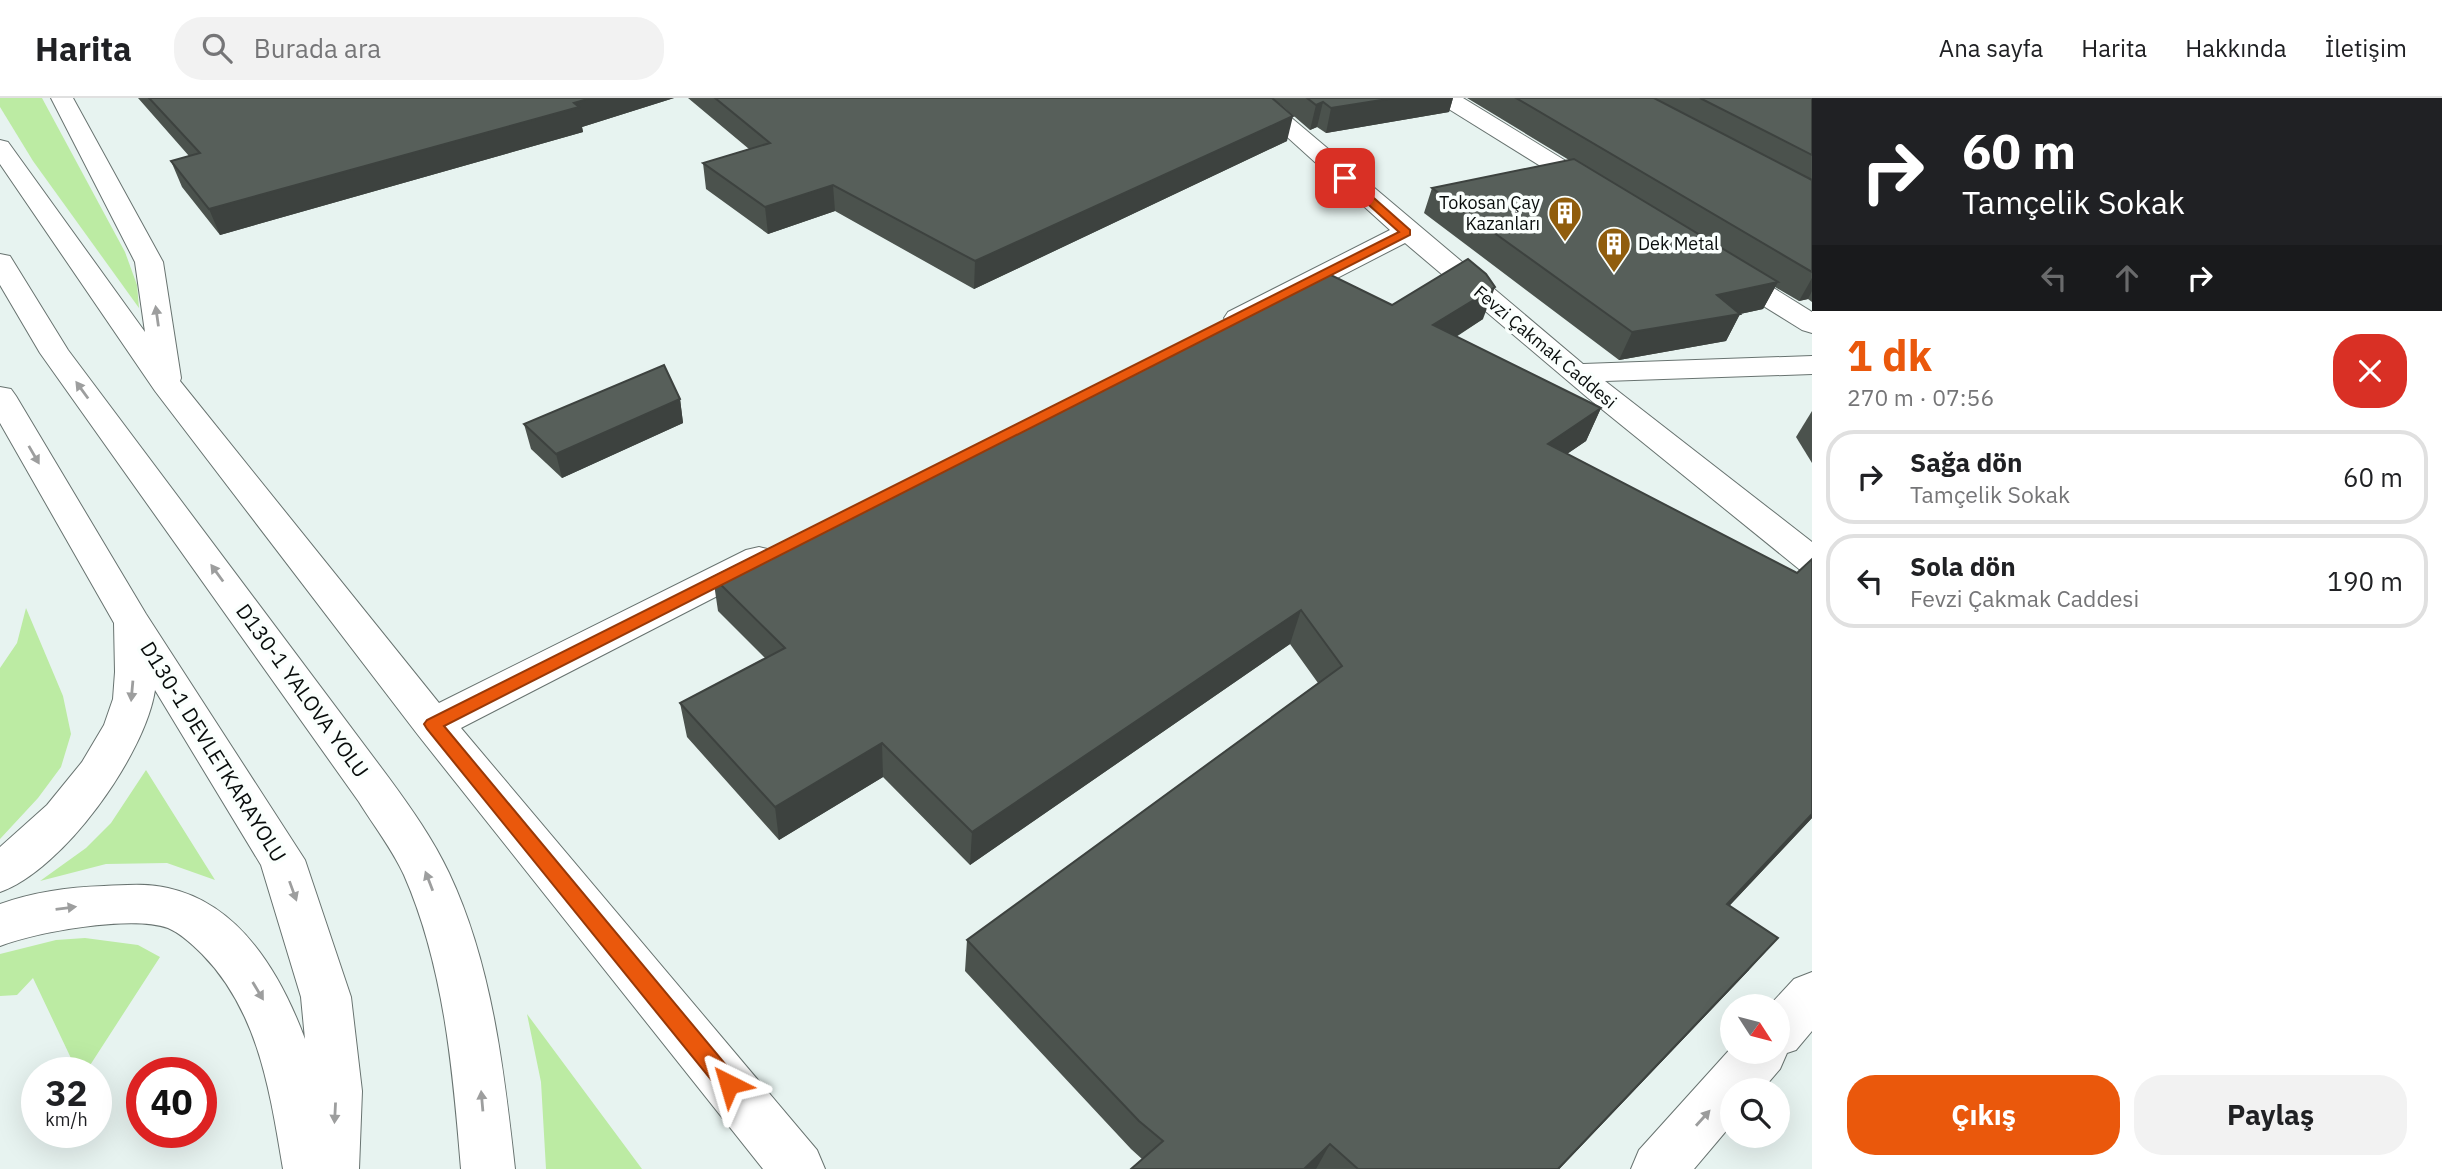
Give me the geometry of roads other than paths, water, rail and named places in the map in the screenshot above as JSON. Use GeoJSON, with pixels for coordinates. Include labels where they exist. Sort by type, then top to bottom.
{"type":"FeatureCollection","features":[{"type":"Feature","properties":{"kind":"main road"},"geometry":{"type":"LineString","coordinates":[[62,98],[149,262],[166,384]]}},
{"type":"Feature","properties":{"kind":"main road","name":"Fevzi Çakmak Caddesi"},"geometry":{"type":"LineString","coordinates":[[1255,98],[1406,232],[1681,461],[1812,560]]}},
{"type":"Feature","properties":{"kind":"main road"},"geometry":{"type":"LineString","coordinates":[[1447,98],[1612,200]]}},
{"type":"Feature","properties":{"kind":"main road"},"geometry":{"type":"LineString","coordinates":[[0,147],[166,384],[433,724],[798,1169]]}},
{"type":"Feature","properties":{"kind":"main road"},"geometry":{"type":"LineString","coordinates":[[1207,333],[1406,232]]}},
{"type":"Feature","properties":{"kind":"main road"},"geometry":{"type":"LineString","coordinates":[[1706,258],[1812,324]]}},
{"type":"Feature","properties":{"kind":"main road","name":"D130-1 YALOVA YOLU"},"geometry":{"type":"LineString","coordinates":[[0,262],[55,353],[374,790],[406,835],[427,874],[450,940],[468,1010],[481,1086],[488,1169]]}},
{"type":"Feature","properties":{"kind":"main road"},"geometry":{"type":"LineString","coordinates":[[1577,373],[1812,365]]}},
{"type":"Feature","properties":{"kind":"main road","name":"D130-1 DEVLETKARAYOLU"},"geometry":{"type":"LineString","coordinates":[[0,396],[133,624],[282,860],[326,997],[336,1091],[332,1169]]}},
{"type":"Feature","properties":{"kind":"main road"},"geometry":{"type":"LineString","coordinates":[[433,724],[782,548]]}},
{"type":"Feature","properties":{"kind":"main road"},"geometry":{"type":"LineString","coordinates":[[0,873],[37,844],[114,751],[134,697],[133,624]]}},
{"type":"Feature","properties":{"kind":"main road"},"geometry":{"type":"LineString","coordinates":[[0,925],[63,907],[121,905],[172,909],[209,929],[242,965],[273,1016],[294,1082],[310,1169]]}},
{"type":"Feature","properties":{"kind":"main road"},"geometry":{"type":"LineString","coordinates":[[1790,1020],[1812,995]]}},
{"type":"Feature","properties":{"kind":"main road"},"geometry":{"type":"LineString","coordinates":[[1658,1169],[1751,1064]]}},
{"type":"Feature","properties":{"kind":"place","name":"Tokosan Çay Kazanları"},"geometry":{"type":"Point","coordinates":[1565,243]}},
{"type":"Feature","properties":{"kind":"place","name":"Dek Metal"},"geometry":{"type":"Point","coordinates":[1614,274]}}]}
